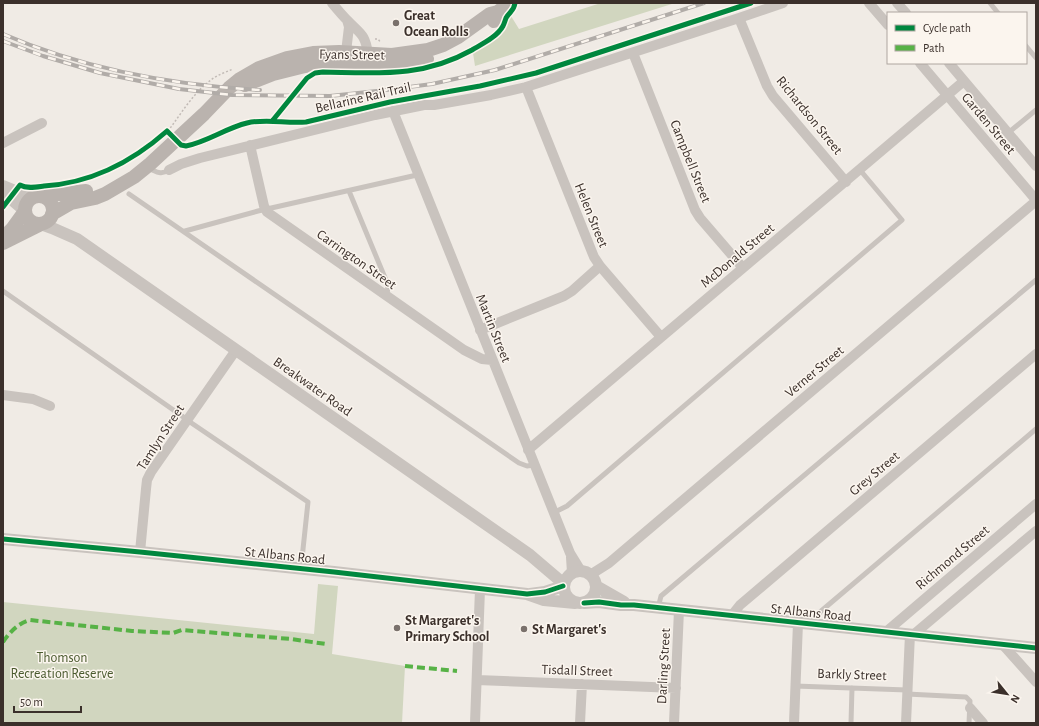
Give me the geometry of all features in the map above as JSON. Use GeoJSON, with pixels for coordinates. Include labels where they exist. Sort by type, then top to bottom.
{"type":"FeatureCollection","features":[{"type":"Feature","properties":{"kind":"main road","name":"Fyans Street"},"geometry":{"type":"LineString","coordinates":[[52,214],[71,203],[95,198],[130,180],[148,166],[212,107],[244,85],[294,68],[357,59],[398,65],[438,56],[457,48],[481,33],[493,23],[498,12],[509,3]]}},
{"type":"Feature","properties":{"kind":"main road","name":"Fyans Street"},"geometry":{"type":"LineString","coordinates":[[36,197],[93,190],[126,178],[148,166]]}},
{"type":"Feature","properties":{"kind":"main road"},"geometry":{"type":"LineString","coordinates":[[3,238],[12,229],[25,211],[27,204],[36,197],[47,199],[50,202],[52,206],[52,214],[47,222],[40,224],[3,243]]}},
{"type":"Feature","properties":{"kind":"main road"},"geometry":{"type":"LineString","coordinates":[[25,211],[31,222],[40,224]]}},
{"type":"Feature","properties":{"kind":"street"},"geometry":{"type":"LineString","coordinates":[[332,3],[364,37],[357,59]]}},
{"type":"Feature","properties":{"kind":"street"},"geometry":{"type":"LineString","coordinates":[[169,170],[192,160],[393,111],[491,95],[526,87],[783,3]]}},
{"type":"Feature","properties":{"kind":"street"},"geometry":{"type":"LineString","coordinates":[[869,3],[887,24]]}},
{"type":"Feature","properties":{"kind":"street"},"geometry":{"type":"LineString","coordinates":[[897,3],[905,12]]}},
{"type":"Feature","properties":{"kind":"street","name":"Richardson Street"},"geometry":{"type":"LineString","coordinates":[[739,18],[767,86],[773,96],[846,182]]}},
{"type":"Feature","properties":{"kind":"street"},"geometry":{"type":"LineString","coordinates":[[347,20],[357,59]]}},
{"type":"Feature","properties":{"kind":"street","name":"Campbell Street"},"geometry":{"type":"LineString","coordinates":[[632,53],[695,210],[700,218],[743,268]]}},
{"type":"Feature","properties":{"kind":"street","name":"Garden Street"},"geometry":{"type":"LineString","coordinates":[[921,64],[1036,201]]}},
{"type":"Feature","properties":{"kind":"street","name":"Garden Street"},"geometry":{"type":"LineString","coordinates":[[950,64],[1036,166]]}},
{"type":"Feature","properties":{"kind":"street","name":"McDonald Street"},"geometry":{"type":"LineString","coordinates":[[528,450],[964,81]]}},
{"type":"Feature","properties":{"kind":"street","name":"Helen Street"},"geometry":{"type":"LineString","coordinates":[[526,87],[594,257],[661,337]]}},
{"type":"Feature","properties":{"kind":"street","name":"Martin Street"},"geometry":{"type":"LineString","coordinates":[[393,111],[417,175],[554,513],[579,579]]}},
{"type":"Feature","properties":{"kind":"street"},"geometry":{"type":"LineString","coordinates":[[3,143],[42,123]]}},
{"type":"Feature","properties":{"kind":"street"},"geometry":{"type":"LineString","coordinates":[[250,145],[265,210]]}},
{"type":"Feature","properties":{"kind":"street"},"geometry":{"type":"LineString","coordinates":[[3,186],[36,197]]}},
{"type":"Feature","properties":{"kind":"street"},"geometry":{"type":"LineString","coordinates":[[3,192],[25,211]]}},
{"type":"Feature","properties":{"kind":"street","name":"Verner Street"},"geometry":{"type":"LineString","coordinates":[[579,579],[609,563],[1036,201]]}},
{"type":"Feature","properties":{"kind":"street","name":"Carrington Street"},"geometry":{"type":"LineString","coordinates":[[265,210],[474,356],[492,360]]}},
{"type":"Feature","properties":{"kind":"street","name":"Breakwater Road"},"geometry":{"type":"LineString","coordinates":[[52,214],[77,239],[533,557],[579,579]]}},
{"type":"Feature","properties":{"kind":"street","name":"Breakwater Road"},"geometry":{"type":"LineString","coordinates":[[40,224],[77,239]]}},
{"type":"Feature","properties":{"kind":"street"},"geometry":{"type":"LineString","coordinates":[[480,330],[564,296],[572,291],[600,266]]}},
{"type":"Feature","properties":{"kind":"street","name":"Tamlyn Street"},"geometry":{"type":"LineString","coordinates":[[140,552],[147,480],[151,472],[236,350]]}},
{"type":"Feature","properties":{"kind":"street","name":"Grey Street"},"geometry":{"type":"LineString","coordinates":[[732,615],[740,605],[1036,354]]}},
{"type":"Feature","properties":{"kind":"street"},"geometry":{"type":"LineString","coordinates":[[3,396],[33,399],[50,406]]}},
{"type":"Feature","properties":{"kind":"street","name":"Richmond Street"},"geometry":{"type":"LineString","coordinates":[[887,632],[1036,504]]}},
{"type":"Feature","properties":{"kind":"street"},"geometry":{"type":"LineString","coordinates":[[906,723],[911,635],[1036,531]]}},
{"type":"Feature","properties":{"kind":"street","name":"St Albans Road"},"geometry":{"type":"LineString","coordinates":[[3,539],[301,568],[480,588],[527,594],[544,600],[579,603],[599,602],[1036,648]]}},
{"type":"Feature","properties":{"kind":"street"},"geometry":{"type":"LineString","coordinates":[[579,579],[594,595],[588,602],[579,603],[567,599],[563,591],[579,579]]}},
{"type":"Feature","properties":{"kind":"street","name":"St Albans Road"},"geometry":{"type":"LineString","coordinates":[[527,594],[545,592],[579,579],[629,605]]}},
{"type":"Feature","properties":{"kind":"street"},"geometry":{"type":"LineString","coordinates":[[475,723],[480,588]]}},
{"type":"Feature","properties":{"kind":"street","name":"Darling Street"},"geometry":{"type":"LineString","coordinates":[[674,723],[679,610]]}},
{"type":"Feature","properties":{"kind":"street"},"geometry":{"type":"LineString","coordinates":[[794,723],[798,623]]}},
{"type":"Feature","properties":{"kind":"street"},"geometry":{"type":"LineString","coordinates":[[1003,645],[1036,682]]}},
{"type":"Feature","properties":{"kind":"street","name":"Tisdall Street"},"geometry":{"type":"LineString","coordinates":[[477,680],[676,688]]}},
{"type":"Feature","properties":{"kind":"street"},"geometry":{"type":"LineString","coordinates":[[580,723],[582,684]]}},
{"type":"Feature","properties":{"kind":"street","name":"Barkly Street"},"geometry":{"type":"LineString","coordinates":[[970,708],[983,723]]}},
{"type":"Feature","properties":{"kind":"lane"},"geometry":{"type":"LineString","coordinates":[[990,3],[997,12]]}},
{"type":"Feature","properties":{"kind":"lane"},"geometry":{"type":"LineString","coordinates":[[1027,47],[1036,58]]}},
{"type":"Feature","properties":{"kind":"lane"},"geometry":{"type":"LineString","coordinates":[[1008,133],[1036,110]]}},
{"type":"Feature","properties":{"kind":"lane"},"geometry":{"type":"LineString","coordinates":[[148,166],[160,173],[164,173],[169,170]]}},
{"type":"Feature","properties":{"kind":"lane"},"geometry":{"type":"LineString","coordinates":[[554,513],[567,506],[902,220],[860,170]]}},
{"type":"Feature","properties":{"kind":"lane"},"geometry":{"type":"LineString","coordinates":[[185,231],[265,210],[417,175]]}},
{"type":"Feature","properties":{"kind":"lane"},"geometry":{"type":"LineString","coordinates":[[349,191],[388,285],[387,296]]}},
{"type":"Feature","properties":{"kind":"lane"},"geometry":{"type":"LineString","coordinates":[[129,194],[185,231],[519,463],[526,466],[534,465]]}},
{"type":"Feature","properties":{"kind":"lane"},"geometry":{"type":"LineString","coordinates":[[658,608],[661,596],[1036,280]]}},
{"type":"Feature","properties":{"kind":"lane"},"geometry":{"type":"LineString","coordinates":[[3,291],[187,420],[308,502],[301,568]]}},
{"type":"Feature","properties":{"kind":"lane"},"geometry":{"type":"LineString","coordinates":[[814,624],[820,612],[1036,429]]}},
{"type":"Feature","properties":{"kind":"lane","name":"Barkly Street"},"geometry":{"type":"LineString","coordinates":[[795,686],[852,688],[966,697],[970,701],[970,708]]}},
{"type":"Feature","properties":{"kind":"lane"},"geometry":{"type":"LineString","coordinates":[[851,723],[852,688]]}},
{"type":"Feature","properties":{"kind":"lane"},"geometry":{"type":"LineString","coordinates":[[969,723],[970,708]]}},
{"type":"Feature","properties":{"kind":"path"},"geometry":{"type":"LineString","coordinates":[[162,136],[167,131],[176,140]]}},
{"type":"Feature","properties":{"kind":"green space"},"geometry":{"type":"Polygon","coordinates":[[[601,3],[675,3],[475,66],[473,53],[503,30],[508,18],[511,16],[519,29],[601,3]]]}},
{"type":"Feature","properties":{"kind":"green space","name":"Thomson Recreation Reserve"},"geometry":{"type":"Polygon","coordinates":[[[318,584],[338,586],[332,654],[405,666],[402,723],[3,723],[3,602],[314,634],[318,584]]]}},
{"type":"Feature","properties":{"kind":"railway"},"geometry":{"type":"LineString","coordinates":[[3,41],[43,56],[100,73],[179,89],[232,95],[330,96],[432,84],[495,70],[704,3]]}},
{"type":"Feature","properties":{"kind":"railway"},"geometry":{"type":"LineString","coordinates":[[3,34],[65,57],[129,73],[194,84],[260,90]]}},
{"type":"Feature","properties":{"kind":"marked path"},"geometry":{"type":"LineString","coordinates":[[3,642],[14,629],[30,620],[132,631],[173,633],[182,630],[291,639],[326,644]]}},
{"type":"Feature","properties":{"kind":"marked path"},"geometry":{"type":"LineString","coordinates":[[405,666],[457,671]]}},
{"type":"Feature","properties":{"kind":"cycle path","name":"Bellarine Rail Trail"},"geometry":{"type":"LineString","coordinates":[[273,120],[307,78],[315,73],[399,72],[417,70],[453,59],[485,43],[493,37],[503,26],[506,18],[514,8],[515,3]]}},
{"type":"Feature","properties":{"kind":"cycle path","name":"Bellarine Rail Trail"},"geometry":{"type":"LineString","coordinates":[[3,207],[20,185],[32,187],[61,184],[94,175],[110,169],[140,152],[167,131],[181,145],[186,146],[247,123],[262,121],[306,122],[390,102],[480,86],[536,73],[751,3]]}},
{"type":"Feature","properties":{"kind":"cycle path"},"geometry":{"type":"LineString","coordinates":[[3,539],[334,572],[527,594],[545,592],[563,586]]}},
{"type":"Feature","properties":{"kind":"cycle path"},"geometry":{"type":"LineString","coordinates":[[584,603],[599,602],[634,605],[1036,648]]}},
{"type":"Feature","properties":{"kind":"place","name":"Great Ocean Rolls"},"geometry":{"type":"Point","coordinates":[396,23]}},
{"type":"Feature","properties":{"kind":"place","name":"St Margaret's Primary School"},"geometry":{"type":"Point","coordinates":[397,628]}},
{"type":"Feature","properties":{"kind":"place","name":"St Margaret's"},"geometry":{"type":"Point","coordinates":[524,629]}}]}
